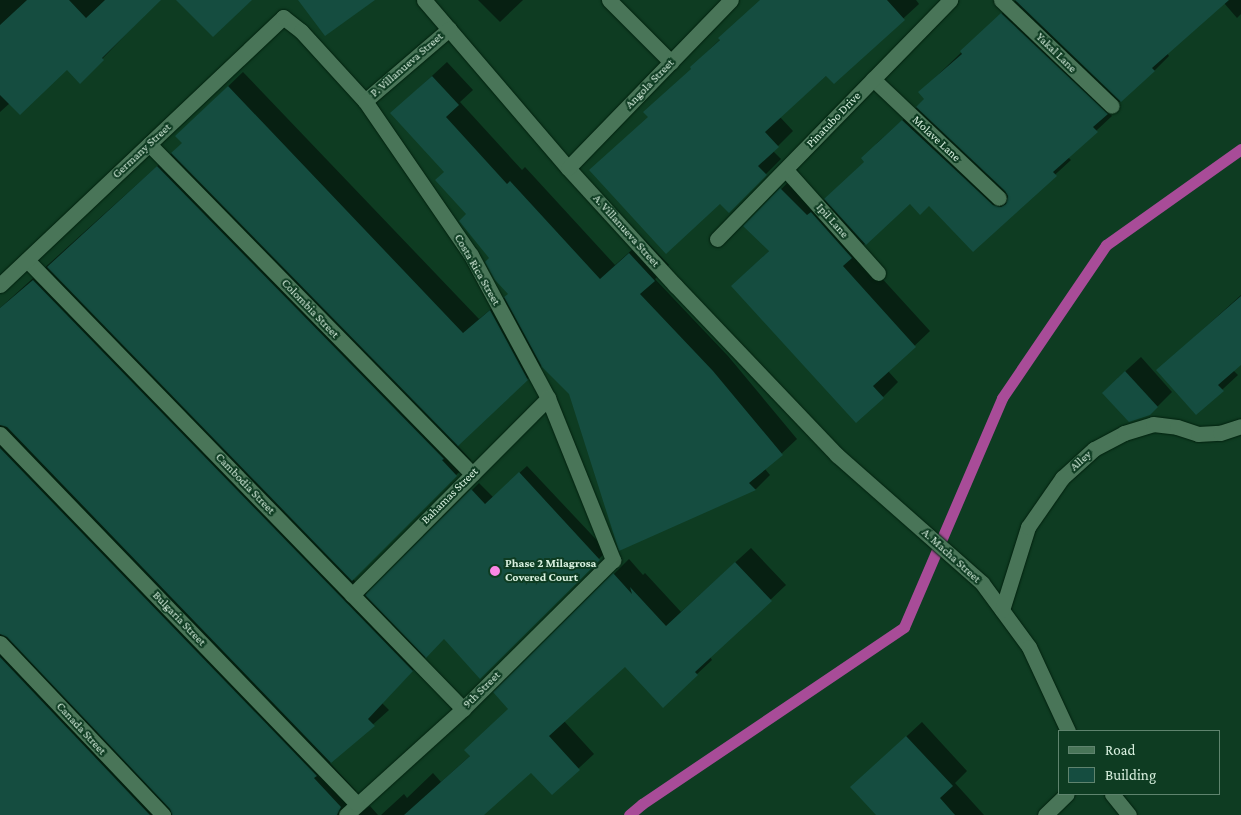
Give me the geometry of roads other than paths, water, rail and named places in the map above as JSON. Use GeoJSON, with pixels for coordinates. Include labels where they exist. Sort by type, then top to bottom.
{"type":"FeatureCollection","features":[{"type":"Feature","properties":{"kind":"street","name":"A. Villanueva Street"},"geometry":{"type":"LineString","coordinates":[[424,0],[568,168],[675,285],[837,455]]}},
{"type":"Feature","properties":{"kind":"street"},"geometry":{"type":"LineString","coordinates":[[609,0],[672,62]]}},
{"type":"Feature","properties":{"kind":"street","name":"Angola Street"},"geometry":{"type":"LineString","coordinates":[[568,168],[731,0]]}},
{"type":"Feature","properties":{"kind":"street","name":"Pinatubo Drive"},"geometry":{"type":"LineString","coordinates":[[717,239],[950,0]]}},
{"type":"Feature","properties":{"kind":"street","name":"Yakal Lane"},"geometry":{"type":"LineString","coordinates":[[1001,0],[1112,106]]}},
{"type":"Feature","properties":{"kind":"street","name":"Costa Rica Street"},"geometry":{"type":"LineString","coordinates":[[283,17],[301,31],[365,101],[471,255],[548,398],[614,560]]}},
{"type":"Feature","properties":{"kind":"street","name":"Germany Street"},"geometry":{"type":"LineString","coordinates":[[0,285],[283,17]]}},
{"type":"Feature","properties":{"kind":"street","name":"P. Villanueva Street"},"geometry":{"type":"LineString","coordinates":[[365,101],[449,28]]}},
{"type":"Feature","properties":{"kind":"street","name":"Molave Lane"},"geometry":{"type":"LineString","coordinates":[[873,79],[999,198]]}},
{"type":"Feature","properties":{"kind":"street","name":"Colombia Street"},"geometry":{"type":"LineString","coordinates":[[149,144],[472,474]]}},
{"type":"Feature","properties":{"kind":"street","name":"Ipil Lane"},"geometry":{"type":"LineString","coordinates":[[786,170],[878,273]]}},
{"type":"Feature","properties":{"kind":"street","name":"Cambodia Street"},"geometry":{"type":"LineString","coordinates":[[27,260],[463,709]]}},
{"type":"Feature","properties":{"kind":"street","name":"Bahamas Street"},"geometry":{"type":"LineString","coordinates":[[352,595],[548,398]]}},
{"type":"Feature","properties":{"kind":"street","name":"Alley"},"geometry":{"type":"LineString","coordinates":[[1002,610],[1028,527],[1062,478],[1094,449],[1124,433],[1152,424],[1177,427],[1198,434],[1220,433],[1241,426]]}},
{"type":"Feature","properties":{"kind":"street","name":"Bulgaria Street"},"geometry":{"type":"LineString","coordinates":[[0,434],[357,804]]}},
{"type":"Feature","properties":{"kind":"street","name":"A. Macha Street"},"geometry":{"type":"LineString","coordinates":[[837,455],[982,583],[1029,647],[1068,730]]}},
{"type":"Feature","properties":{"kind":"street","name":"9th Street"},"geometry":{"type":"LineString","coordinates":[[346,815],[463,709],[614,560]]}},
{"type":"Feature","properties":{"kind":"street","name":"Canada Street"},"geometry":{"type":"LineString","coordinates":[[0,643],[162,815]]}},
{"type":"Feature","properties":{"kind":"street"},"geometry":{"type":"LineString","coordinates":[[1045,815],[1066,795]]}},
{"type":"Feature","properties":{"kind":"street"},"geometry":{"type":"LineString","coordinates":[[1113,795],[1129,815]]}},
{"type":"Feature","properties":{"kind":"waterway"},"geometry":{"type":"LineString","coordinates":[[629,815],[642,804],[904,627],[1002,398],[1106,245],[1241,149]]}},
{"type":"Feature","properties":{"kind":"place","name":"Phase 2 Milagrosa Covered Court"},"geometry":{"type":"Point","coordinates":[495,571]}}]}
